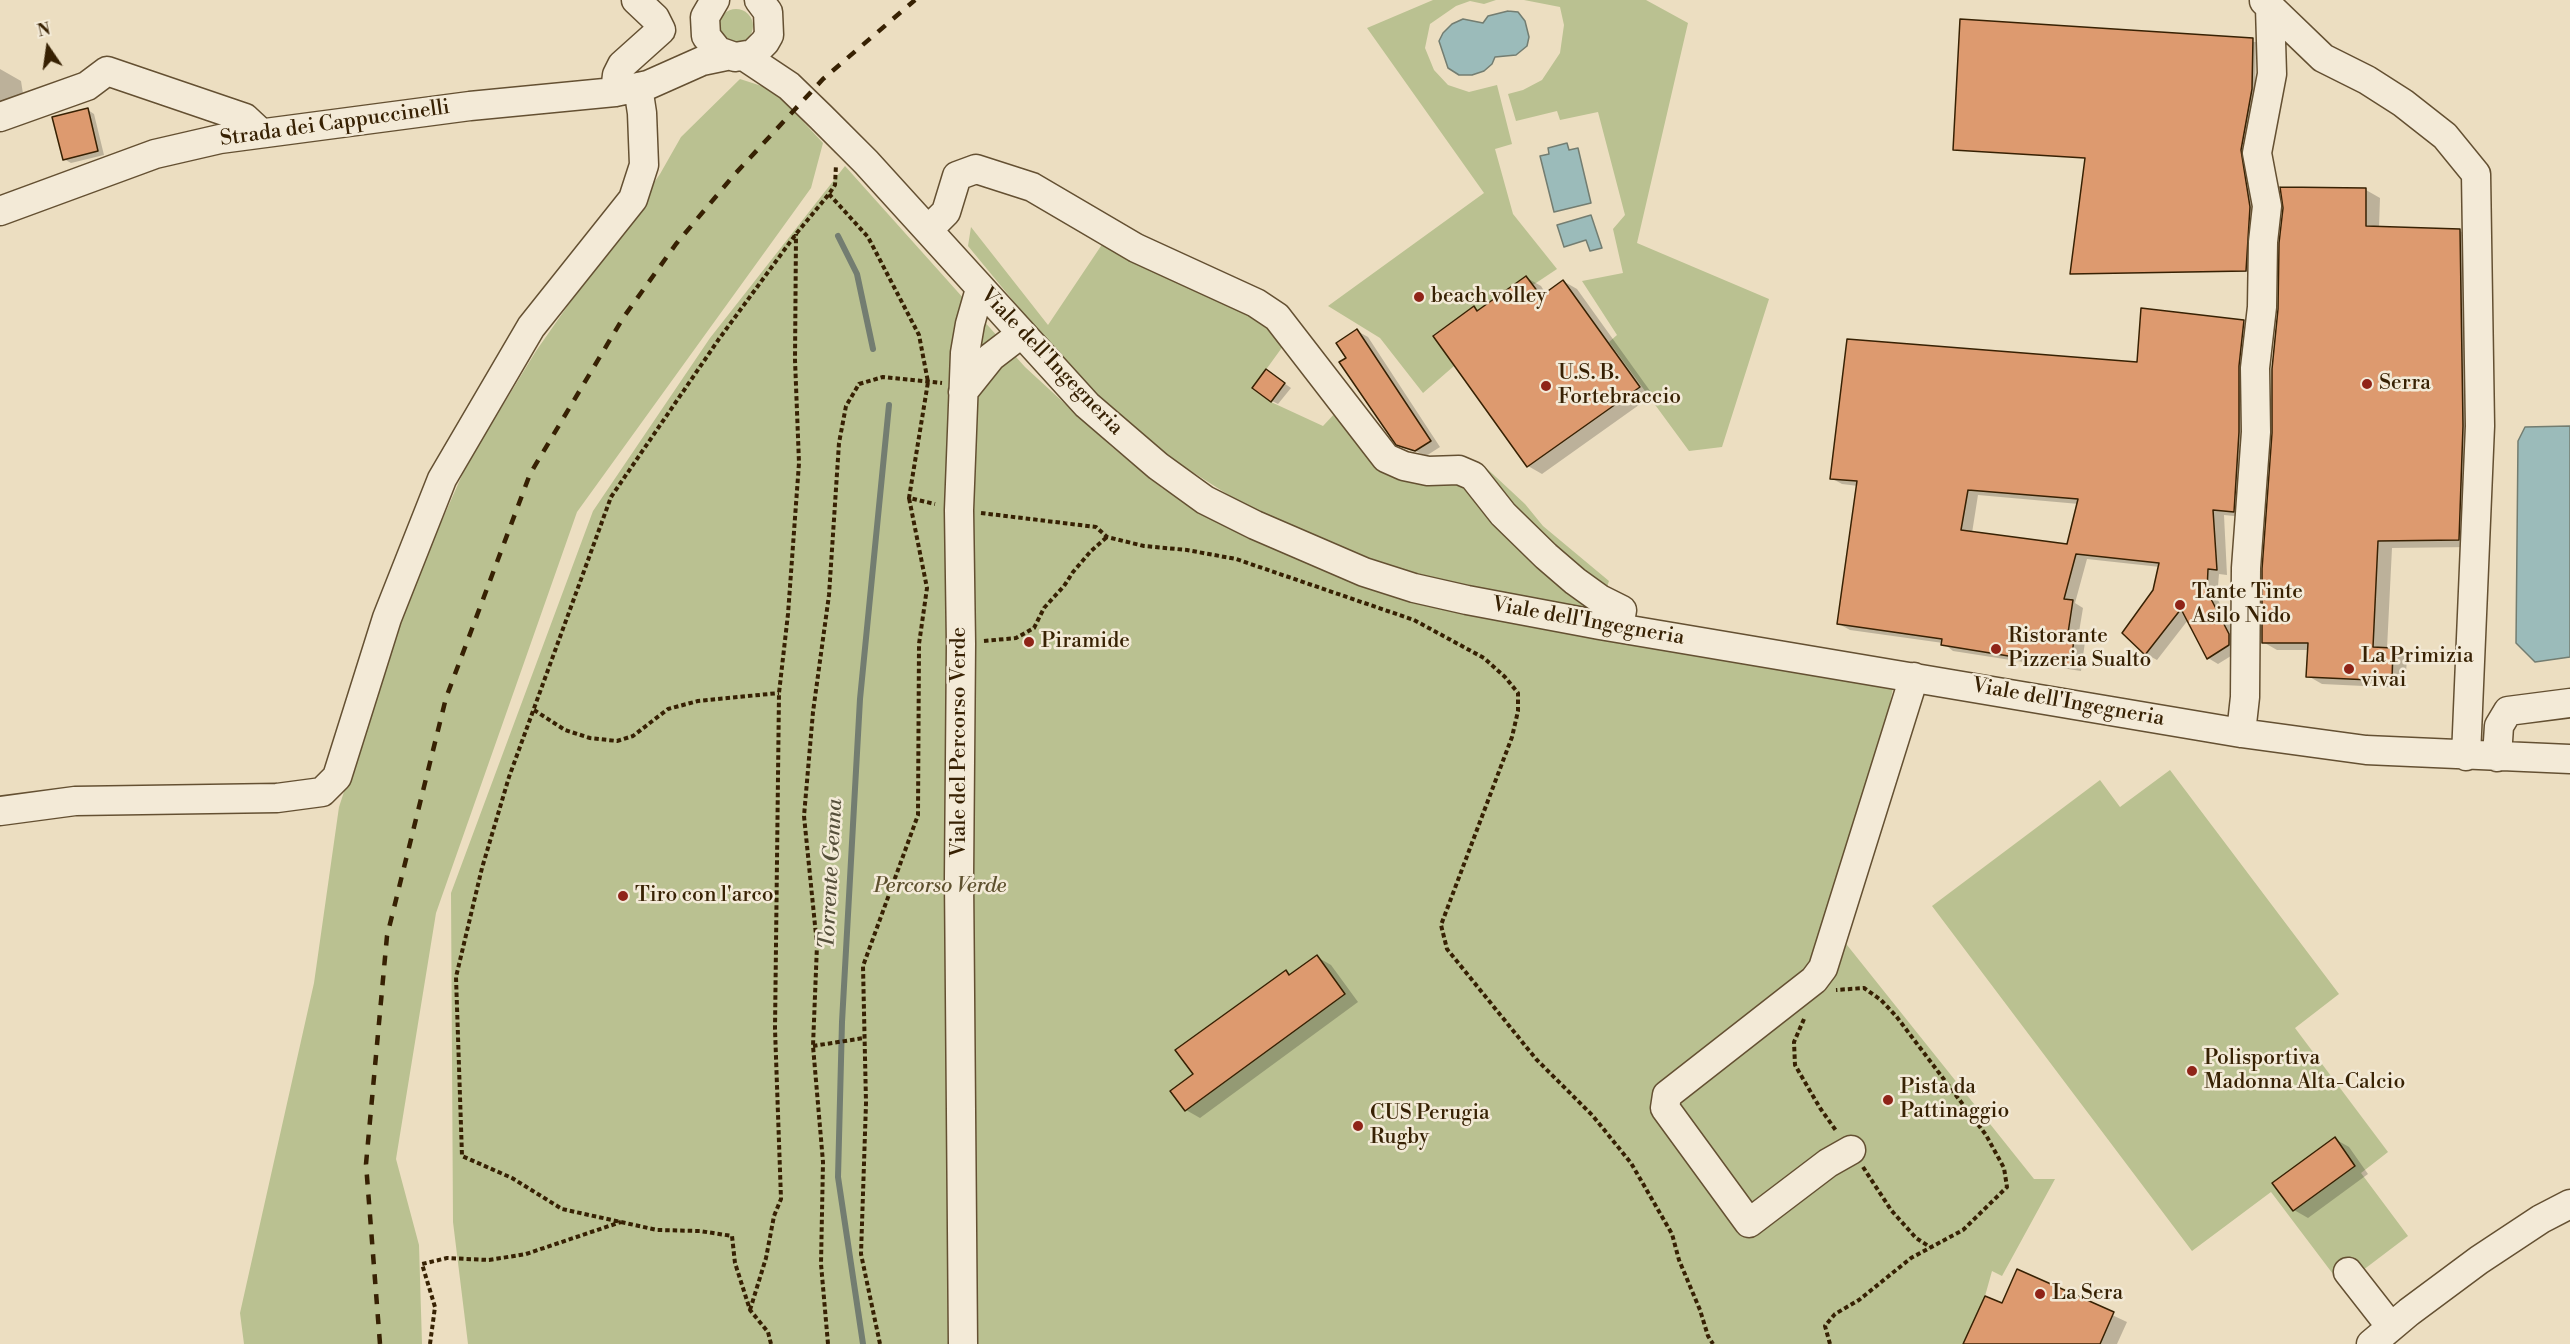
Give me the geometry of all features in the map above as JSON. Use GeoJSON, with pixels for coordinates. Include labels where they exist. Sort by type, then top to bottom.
{"type":"FeatureCollection","features":[{"type":"Feature","properties":{"kind":"street"},"geometry":{"type":"LineString","coordinates":[[0,811],[75,801],[277,798],[321,792],[337,777],[387,618],[442,479],[531,327],[633,199],[644,165],[642,113],[617,75],[622,65],[661,30],[655,18],[636,0]]}},
{"type":"Feature","properties":{"kind":"street"},"geometry":{"type":"LineString","coordinates":[[2241,733],[2245,697],[2246,568],[2256,432],[2255,368],[2262,307],[2266,206],[2257,153],[2272,74],[2266,4]]}},
{"type":"Feature","properties":{"kind":"street"},"geometry":{"type":"LineString","coordinates":[[2266,4],[2323,58],[2367,80],[2403,103],[2445,136],[2476,174],[2480,426],[2466,756]]}},
{"type":"Feature","properties":{"kind":"street","name":"Strada dei Cappuccinelli"},"geometry":{"type":"LineString","coordinates":[[678,70],[706,13]]}},
{"type":"Feature","properties":{"kind":"street","name":"Viale dell'Ingegneria"},"geometry":{"type":"LineString","coordinates":[[706,13],[718,51],[735,56],[789,86],[866,162],[1087,405],[1158,465],[1205,500],[1255,525],[1364,572],[1414,588],[1467,600],[1619,628],[2241,733],[2366,750],[2570,759]]}},
{"type":"Feature","properties":{"kind":"street"},"geometry":{"type":"LineString","coordinates":[[735,56],[759,49],[769,14]]}},
{"type":"Feature","properties":{"kind":"street","name":"Viale dell'Ingegneria"},"geometry":{"type":"LineString","coordinates":[[769,14],[775,59],[789,86]]}},
{"type":"Feature","properties":{"kind":"street","name":"Strada dei Cappuccinelli"},"geometry":{"type":"LineString","coordinates":[[0,211],[155,154],[220,138],[470,106],[626,90],[648,85],[702,61],[735,56]]}},
{"type":"Feature","properties":{"kind":"street"},"geometry":{"type":"LineString","coordinates":[[0,117],[87,86],[107,71],[245,118],[260,132]]}},
{"type":"Feature","properties":{"kind":"street"},"geometry":{"type":"LineString","coordinates":[[928,230],[946,212],[957,176],[976,169],[1032,187],[1136,248],[1256,303],[1277,317],[1386,458],[1404,466],[1428,471],[1459,470],[1473,476],[1503,514],[1546,556],[1583,587],[1622,610],[1619,628]]}},
{"type":"Feature","properties":{"kind":"street","name":"Viale del Percorso Verde"},"geometry":{"type":"LineString","coordinates":[[963,1344],[959,890],[961,644],[959,510],[963,392],[970,324],[980,290]]}},
{"type":"Feature","properties":{"kind":"street"},"geometry":{"type":"LineString","coordinates":[[963,392],[991,357],[1021,334]]}},
{"type":"Feature","properties":{"kind":"street"},"geometry":{"type":"LineString","coordinates":[[1851,1150],[1828,1164],[1749,1223],[1665,1107],[1667,1095],[1814,980],[1823,968],[1914,677]]}},
{"type":"Feature","properties":{"kind":"street"},"geometry":{"type":"LineString","coordinates":[[2497,757],[2499,726],[2508,711],[2570,703]]}},
{"type":"Feature","properties":{"kind":"street"},"geometry":{"type":"LineString","coordinates":[[2348,1272],[2381,1335],[2479,1260],[2541,1219],[2570,1204]]}},
{"type":"Feature","properties":{"kind":"path"},"geometry":{"type":"LineString","coordinates":[[771,1344],[768,1332],[750,1310],[735,1263],[732,1236],[700,1231],[657,1230],[562,1209],[512,1178],[462,1156],[456,977],[482,868],[509,777],[611,497],[713,348],[796,234],[829,194],[868,237],[883,265],[919,335],[928,382],[909,498],[927,588],[919,644],[918,815],[863,966],[866,1115],[861,1254],[880,1344]]}},
{"type":"Feature","properties":{"kind":"path"},"geometry":{"type":"LineString","coordinates":[[750,1310],[766,1258],[774,1216],[781,1199],[775,1029],[779,693],[788,614],[799,463],[795,360],[796,234]]}},
{"type":"Feature","properties":{"kind":"path"},"geometry":{"type":"LineString","coordinates":[[828,1344],[821,1264],[823,1162],[813,1046],[818,945],[804,816],[813,712],[829,595],[839,443],[846,406],[859,384],[883,377],[928,382]]}},
{"type":"Feature","properties":{"kind":"path"},"geometry":{"type":"LineString","coordinates":[[909,498],[959,510],[1096,527],[1107,537],[1144,546],[1187,550],[1236,559],[1414,620],[1485,658],[1518,693],[1518,711],[1512,737],[1442,925],[1447,948],[1536,1059],[1593,1116],[1631,1163],[1672,1234],[1679,1260],[1713,1344]]}},
{"type":"Feature","properties":{"kind":"path"},"geometry":{"type":"LineString","coordinates":[[961,644],[1016,638],[1034,628],[1044,608],[1091,551],[1107,537]]}},
{"type":"Feature","properties":{"kind":"path"},"geometry":{"type":"LineString","coordinates":[[534,710],[565,730],[590,738],[617,741],[633,736],[668,710],[698,701],[779,693]]}},
{"type":"Feature","properties":{"kind":"path"},"geometry":{"type":"LineString","coordinates":[[1829,993],[1837,989],[1864,988],[1881,1000],[1933,1063],[1966,1112],[1986,1135],[2004,1168],[2007,1187],[1963,1230],[1911,1258],[1858,1300],[1834,1314],[1825,1326],[1830,1344]]}},
{"type":"Feature","properties":{"kind":"path"},"geometry":{"type":"LineString","coordinates":[[1807,1011],[1794,1042],[1795,1065],[1820,1108],[1890,1210],[1916,1238],[1930,1247]]}},
{"type":"Feature","properties":{"kind":"path"},"geometry":{"type":"LineString","coordinates":[[813,1046],[864,1038]]}},
{"type":"Feature","properties":{"kind":"path"},"geometry":{"type":"LineString","coordinates":[[430,1344],[435,1306],[422,1264],[447,1258],[489,1260],[526,1254],[621,1222]]}},
{"type":"Feature","properties":{"kind":"green space"},"geometry":{"type":"Polygon","coordinates":[[[1433,0],[1496,0],[1484,4],[1470,1],[1456,6],[1430,24],[1425,48],[1434,70],[1448,85],[1469,92],[1497,85],[1512,144],[1495,149],[1513,214],[1557,269],[1533,285],[1526,276],[1477,311],[1474,306],[1433,335],[1454,366],[1423,393],[1380,338],[1328,306],[1484,193],[1367,28],[1433,0]]]}},
{"type":"Feature","properties":{"kind":"green space"},"geometry":{"type":"Polygon","coordinates":[[[1524,0],[1646,0],[1688,23],[1637,243],[1769,299],[1722,447],[1689,451],[1609,342],[1617,335],[1582,281],[1623,273],[1613,229],[1625,215],[1598,112],[1560,120],[1557,111],[1516,121],[1508,94],[1523,90],[1542,80],[1560,53],[1564,25],[1560,7],[1524,0]]]}},
{"type":"Feature","properties":{"kind":"green space"},"geometry":{"type":"Polygon","coordinates":[[[736,9],[748,14],[753,26],[748,38],[736,43],[724,38],[719,26],[724,14],[736,9]]]}},
{"type":"Feature","properties":{"kind":"green space"},"geometry":{"type":"Polygon","coordinates":[[[740,79],[774,90],[823,143],[811,188],[577,512],[436,913],[396,1159],[419,1245],[422,1344],[244,1344],[240,1313],[314,983],[339,807],[408,597],[467,464],[536,351],[660,174],[681,137],[740,79]]]}},
{"type":"Feature","properties":{"kind":"green space","name":"Percorso Verde"},"geometry":{"type":"Polygon","coordinates":[[[845,166],[1025,367],[1112,447],[1162,488],[1245,537],[1390,594],[1893,688],[1843,940],[2034,1179],[2055,1179],[2002,1276],[1992,1271],[1985,1296],[1963,1344],[468,1344],[453,1222],[451,893],[593,511],[710,338],[845,166]]]}},
{"type":"Feature","properties":{"kind":"green space"},"geometry":{"type":"Polygon","coordinates":[[[971,227],[1048,325],[1103,243],[1276,326],[1286,342],[1252,389],[1271,402],[1323,426],[1338,410],[1379,460],[1461,480],[1482,464],[1525,504],[1543,526],[1609,581],[1599,611],[1467,587],[1362,560],[1249,508],[1161,452],[1076,377],[968,246],[971,227]]]}},
{"type":"Feature","properties":{"kind":"green space","name":"Polisportiva Madonna Alta-Calcio"},"geometry":{"type":"Polygon","coordinates":[[[2170,770],[2339,994],[2295,1028],[2388,1152],[2361,1173],[2408,1236],[2342,1286],[2271,1192],[2192,1251],[1932,906],[2100,780],[2120,807],[2170,770]]]}},
{"type":"Feature","properties":{"kind":"water"},"geometry":{"type":"Polygon","coordinates":[[[1508,11],[1518,12],[1525,21],[1529,37],[1527,46],[1516,55],[1495,57],[1492,64],[1484,71],[1472,75],[1459,75],[1448,68],[1439,41],[1452,24],[1463,19],[1483,23],[1488,16],[1508,11]]]}},
{"type":"Feature","properties":{"kind":"water"},"geometry":{"type":"Polygon","coordinates":[[[1567,143],[1569,150],[1578,148],[1591,203],[1554,212],[1540,156],[1549,154],[1548,148],[1567,143]]]}},
{"type":"Feature","properties":{"kind":"water"},"geometry":{"type":"Polygon","coordinates":[[[1591,215],[1602,248],[1590,251],[1586,240],[1564,247],[1557,225],[1591,215]]]}},
{"type":"Feature","properties":{"kind":"water"},"geometry":{"type":"Polygon","coordinates":[[[2570,426],[2570,657],[2535,662],[2516,643],[2518,441],[2525,427],[2570,426]]]}},
{"type":"Feature","properties":{"kind":"building"},"geometry":{"type":"Polygon","coordinates":[[[1960,19],[2253,38],[2252,89],[2241,150],[2250,207],[2246,271],[2070,274],[2085,158],[1953,150],[1960,19]]]}},
{"type":"Feature","properties":{"kind":"building"},"geometry":{"type":"Polygon","coordinates":[[[88,108],[98,151],[63,160],[52,117],[88,108]]]}},
{"type":"Feature","properties":{"kind":"building","name":"Serra"},"geometry":{"type":"Polygon","coordinates":[[[2280,187],[2366,188],[2366,226],[2460,229],[2463,426],[2459,540],[2378,541],[2373,647],[2393,648],[2392,681],[2306,677],[2308,643],[2262,643],[2262,569],[2272,433],[2272,369],[2278,309],[2279,243],[2283,208],[2280,187]]]}},
{"type":"Feature","properties":{"kind":"building"},"geometry":{"type":"Polygon","coordinates":[[[1526,276],[1541,296],[1563,280],[1640,387],[1527,467],[1433,336],[1474,306],[1477,311],[1526,276]]]}},
{"type":"Feature","properties":{"kind":"building"},"geometry":{"type":"Polygon","coordinates":[[[2141,308],[2244,320],[2239,366],[2239,432],[2234,512],[2213,510],[2217,570],[2208,569],[2207,591],[2229,634],[2229,645],[2207,659],[2181,609],[2145,655],[2122,633],[2153,590],[2159,563],[2076,554],[2064,599],[2073,600],[2068,633],[2075,634],[2070,666],[1941,645],[1942,639],[1837,624],[1857,481],[1830,479],[1847,339],[2137,362],[2141,308]],[[1968,490],[1961,530],[2067,544],[2078,499],[1968,490]]]}},
{"type":"Feature","properties":{"kind":"building"},"geometry":{"type":"Polygon","coordinates":[[[1357,329],[1431,441],[1415,451],[1396,445],[1339,362],[1346,358],[1336,343],[1357,329]]]}},
{"type":"Feature","properties":{"kind":"building"},"geometry":{"type":"Polygon","coordinates":[[[1266,369],[1285,383],[1271,402],[1252,388],[1266,369]]]}},
{"type":"Feature","properties":{"kind":"building"},"geometry":{"type":"Polygon","coordinates":[[[1317,955],[1345,994],[1185,1111],[1170,1091],[1193,1074],[1175,1050],[1286,970],[1289,975],[1317,955]]]}},
{"type":"Feature","properties":{"kind":"building"},"geometry":{"type":"Polygon","coordinates":[[[2335,1137],[2355,1166],[2293,1211],[2272,1183],[2335,1137]]]}},
{"type":"Feature","properties":{"kind":"building"},"geometry":{"type":"Polygon","coordinates":[[[2017,1269],[2114,1312],[2100,1344],[1963,1344],[1985,1296],[2002,1303],[2017,1269]]]}},
{"type":"Feature","properties":{"kind":"waterway","name":"Torrente Genna"},"geometry":{"type":"LineString","coordinates":[[838,236],[857,274],[873,349]]}},
{"type":"Feature","properties":{"kind":"waterway","name":"Torrente Genna"},"geometry":{"type":"LineString","coordinates":[[863,1344],[838,1177],[842,1022],[860,699],[889,405]]}},
{"type":"Feature","properties":{"kind":"railway"},"geometry":{"type":"LineString","coordinates":[[380,1344],[366,1164],[387,936],[446,698],[530,474],[623,318],[676,244],[734,175],[823,79],[915,0]]}},
{"type":"Feature","properties":{"kind":"place","name":"beach volley"},"geometry":{"type":"Point","coordinates":[1419,297]}},
{"type":"Feature","properties":{"kind":"place","name":"Serra"},"geometry":{"type":"Point","coordinates":[2367,384]}},
{"type":"Feature","properties":{"kind":"place","name":"U.S. B. Fortebraccio"},"geometry":{"type":"Point","coordinates":[1546,386]}},
{"type":"Feature","properties":{"kind":"place","name":"Tante Tinte Asilo Nido"},"geometry":{"type":"Point","coordinates":[2180,605]}},
{"type":"Feature","properties":{"kind":"place","name":"Piramide"},"geometry":{"type":"Point","coordinates":[1029,642]}},
{"type":"Feature","properties":{"kind":"place","name":"Ristorante Pizzeria Sualto"},"geometry":{"type":"Point","coordinates":[1996,649]}},
{"type":"Feature","properties":{"kind":"place","name":"La Primizia vivai"},"geometry":{"type":"Point","coordinates":[2349,669]}},
{"type":"Feature","properties":{"kind":"place","name":"Tiro con l'arco"},"geometry":{"type":"Point","coordinates":[623,896]}},
{"type":"Feature","properties":{"kind":"place","name":"Polisportiva Madonna Alta-Calcio"},"geometry":{"type":"Point","coordinates":[2192,1071]}},
{"type":"Feature","properties":{"kind":"place","name":"Pista da Pattinaggio"},"geometry":{"type":"Point","coordinates":[1888,1100]}},
{"type":"Feature","properties":{"kind":"place","name":"CUS Perugia Rugby"},"geometry":{"type":"Point","coordinates":[1358,1126]}},
{"type":"Feature","properties":{"kind":"place","name":"La Sera"},"geometry":{"type":"Point","coordinates":[2040,1294]}}]}
